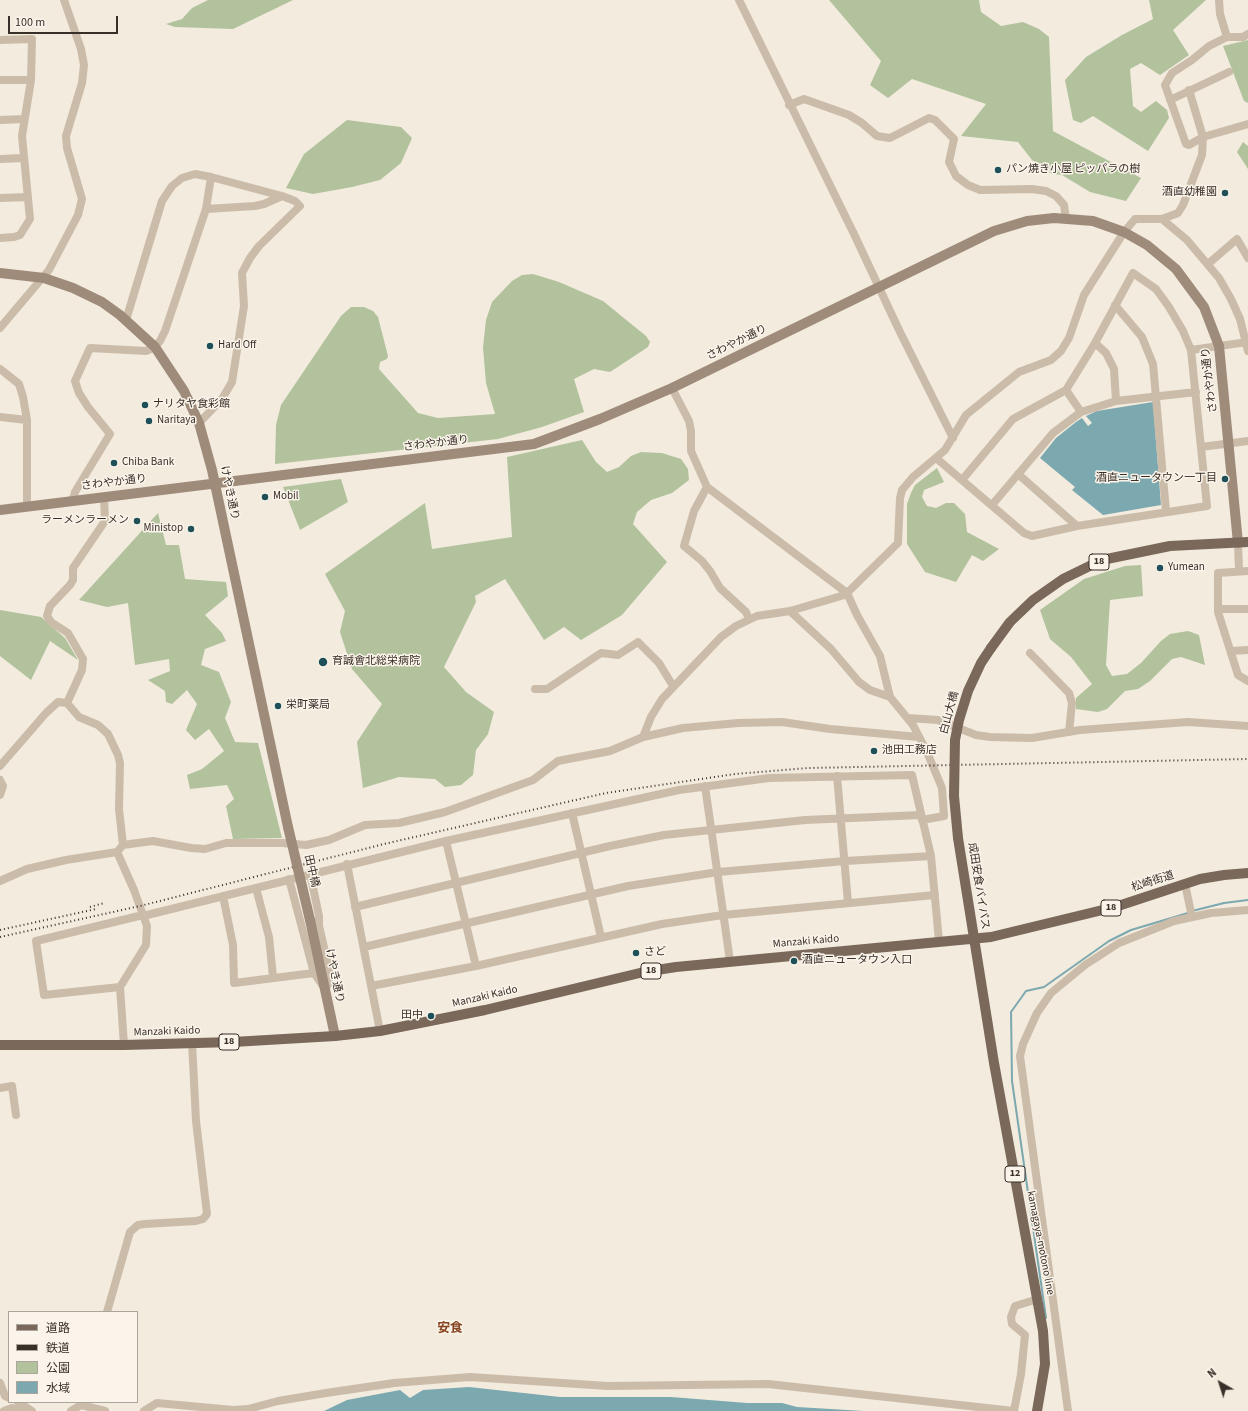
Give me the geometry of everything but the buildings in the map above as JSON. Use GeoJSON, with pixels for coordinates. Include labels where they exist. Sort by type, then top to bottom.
{"type":"FeatureCollection","features":[{"type":"Feature","properties":{"kind":"main road","name":"白山大橋"},"geometry":{"type":"LineString","coordinates":[[958,838],[954,796],[955,740],[959,720],[968,691],[981,663],[1010,622],[1033,600],[1063,579],[1102,560],[1170,546],[1243,542]]}},
{"type":"Feature","properties":{"kind":"main road","name":"成田安食バイパス"},"geometry":{"type":"LineString","coordinates":[[958,838],[973,938]]}},
{"type":"Feature","properties":{"kind":"main road","name":"松崎街道"},"geometry":{"type":"LineString","coordinates":[[973,938],[991,937],[1050,924],[1115,907],[1185,884],[1224,875],[1248,873]]}},
{"type":"Feature","properties":{"kind":"main road","name":"Manzaki Kaido"},"geometry":{"type":"LineString","coordinates":[[0,1045],[124,1045],[335,1036],[380,1032],[485,1010],[644,972],[730,961],[973,938]]}},
{"type":"Feature","properties":{"kind":"main road","name":"kamagaya-motono line"},"geometry":{"type":"LineString","coordinates":[[973,938],[994,1063],[1043,1331],[1045,1364],[1037,1411]]}},
{"type":"Feature","properties":{"kind":"street"},"geometry":{"type":"LineString","coordinates":[[0,328],[44,278],[75,222],[82,199],[67,148],[66,136],[82,83],[84,65],[81,49],[64,0]]}},
{"type":"Feature","properties":{"kind":"street"},"geometry":{"type":"LineString","coordinates":[[738,0],[854,234],[878,288],[953,438]]}},
{"type":"Feature","properties":{"kind":"street"},"geometry":{"type":"LineString","coordinates":[[1218,0],[1226,37]]}},
{"type":"Feature","properties":{"kind":"street"},"geometry":{"type":"LineString","coordinates":[[1248,34],[1243,37],[1226,37],[1210,46],[1172,73],[1165,85],[1186,144],[1189,145],[1203,137],[1248,124]]}},
{"type":"Feature","properties":{"kind":"street"},"geometry":{"type":"LineString","coordinates":[[0,40],[32,39],[31,80],[22,136],[30,219],[20,235],[0,238]]}},
{"type":"Feature","properties":{"kind":"street"},"geometry":{"type":"LineString","coordinates":[[1170,100],[1229,72]]}},
{"type":"Feature","properties":{"kind":"street"},"geometry":{"type":"LineString","coordinates":[[0,80],[31,80]]}},
{"type":"Feature","properties":{"kind":"street"},"geometry":{"type":"LineString","coordinates":[[643,738],[655,709],[673,686],[722,637],[736,626],[749,619],[772,613],[790,611],[848,594],[898,542],[900,498],[902,490],[912,477],[945,450],[966,415],[1019,372],[1045,364],[1061,351],[1069,338],[1084,295],[1124,232],[1135,219],[1162,219],[1178,213],[1183,205],[1202,155],[1203,137],[1189,90]]}},
{"type":"Feature","properties":{"kind":"street"},"geometry":{"type":"LineString","coordinates":[[789,105],[804,99],[849,115],[862,123],[877,136],[884,138],[896,136],[929,118],[935,120],[954,139],[949,162],[956,176],[968,185],[980,190],[1032,189],[1046,191],[1056,196],[1064,205],[1066,219]]}},
{"type":"Feature","properties":{"kind":"street"},"geometry":{"type":"LineString","coordinates":[[0,120],[24,119]]}},
{"type":"Feature","properties":{"kind":"street"},"geometry":{"type":"LineString","coordinates":[[0,159],[23,158]]}},
{"type":"Feature","properties":{"kind":"street"},"geometry":{"type":"LineString","coordinates":[[126,320],[162,202],[172,186],[182,178],[195,174],[210,177],[282,196],[295,201],[300,206],[259,246],[250,258],[242,273],[244,306],[232,382],[222,399],[199,423]]}},
{"type":"Feature","properties":{"kind":"street"},"geometry":{"type":"LineString","coordinates":[[73,500],[75,492],[110,434],[88,407],[76,388],[75,381],[90,348],[146,351],[155,347],[166,331],[206,209],[210,177]]}},
{"type":"Feature","properties":{"kind":"street"},"geometry":{"type":"LineString","coordinates":[[0,198],[28,196]]}},
{"type":"Feature","properties":{"kind":"street"},"geometry":{"type":"LineString","coordinates":[[206,209],[255,206],[264,204],[282,196]]}},
{"type":"Feature","properties":{"kind":"street","name":"さわやか通り"},"geometry":{"type":"LineString","coordinates":[[0,510],[534,444],[600,419],[672,388],[994,231],[1027,221],[1066,219],[1093,221],[1124,232],[1164,258],[1188,283],[1204,307],[1219,346],[1229,444],[1243,542]]}},
{"type":"Feature","properties":{"kind":"street"},"geometry":{"type":"LineString","coordinates":[[1162,219],[1187,240],[1208,264],[1231,299],[1240,319],[1248,345],[1219,346],[1191,350]]}},
{"type":"Feature","properties":{"kind":"street"},"geometry":{"type":"LineString","coordinates":[[1208,264],[1237,239],[1248,258]]}},
{"type":"Feature","properties":{"kind":"street","name":"けやき通り"},"geometry":{"type":"LineString","coordinates":[[0,272],[44,278],[73,288],[102,302],[126,320],[155,347],[184,392],[199,423],[214,483],[288,827]]}},
{"type":"Feature","properties":{"kind":"street"},"geometry":{"type":"LineString","coordinates":[[936,458],[1024,533],[1032,536],[1077,526],[1166,511],[1207,506],[1191,350],[1183,331],[1169,307],[1156,289],[1133,273],[1095,343],[1066,390],[1013,419],[962,480]]}},
{"type":"Feature","properties":{"kind":"street"},"geometry":{"type":"LineString","coordinates":[[1115,305],[1142,336],[1149,352],[1157,397],[1166,511]]}},
{"type":"Feature","properties":{"kind":"street"},"geometry":{"type":"LineString","coordinates":[[1095,343],[1106,354],[1114,369],[1116,401]]}},
{"type":"Feature","properties":{"kind":"street"},"geometry":{"type":"LineString","coordinates":[[0,369],[19,384],[27,420],[27,506]]}},
{"type":"Feature","properties":{"kind":"street"},"geometry":{"type":"LineString","coordinates":[[355,907],[664,835],[805,820],[842,818],[922,818],[944,816],[942,788],[919,736],[908,718],[890,696],[880,656],[857,615],[848,594],[707,487],[691,451],[691,432],[689,421],[672,388]]}},
{"type":"Feature","properties":{"kind":"street"},"geometry":{"type":"LineString","coordinates":[[1066,390],[1081,412]]}},
{"type":"Feature","properties":{"kind":"street"},"geometry":{"type":"LineString","coordinates":[[992,505],[1054,433],[1081,412],[1116,401],[1196,392]]}},
{"type":"Feature","properties":{"kind":"street"},"geometry":{"type":"LineString","coordinates":[[0,417],[27,420]]}},
{"type":"Feature","properties":{"kind":"street"},"geometry":{"type":"LineString","coordinates":[[1201,447],[1248,441]]}},
{"type":"Feature","properties":{"kind":"street"},"geometry":{"type":"LineString","coordinates":[[1018,474],[1077,526]]}},
{"type":"Feature","properties":{"kind":"street"},"geometry":{"type":"LineString","coordinates":[[707,487],[694,511],[684,546],[702,561],[710,570],[720,588],[746,612],[749,619]]}},
{"type":"Feature","properties":{"kind":"street"},"geometry":{"type":"LineString","coordinates":[[67,703],[82,670],[82,659],[68,633],[51,622],[47,616],[50,606],[70,585],[73,580],[73,568],[105,521],[104,497]]}},
{"type":"Feature","properties":{"kind":"street"},"geometry":{"type":"LineString","coordinates":[[1243,542],[1244,571],[1218,573],[1218,609],[1238,675],[1248,681]]}},
{"type":"Feature","properties":{"kind":"street"},"geometry":{"type":"LineString","coordinates":[[1218,609],[1248,609]]}},
{"type":"Feature","properties":{"kind":"street"},"geometry":{"type":"LineString","coordinates":[[790,611],[831,649],[859,682],[870,690],[890,696]]}},
{"type":"Feature","properties":{"kind":"street"},"geometry":{"type":"LineString","coordinates":[[535,689],[547,689],[601,653],[618,655],[638,642],[659,663],[673,686]]}},
{"type":"Feature","properties":{"kind":"street"},"geometry":{"type":"LineString","coordinates":[[1231,651],[1248,650]]}},
{"type":"Feature","properties":{"kind":"street"},"geometry":{"type":"LineString","coordinates":[[1030,653],[1069,692],[1072,703],[1069,732]]}},
{"type":"Feature","properties":{"kind":"street"},"geometry":{"type":"LineString","coordinates":[[0,766],[46,713],[58,702],[67,703],[79,717],[98,725],[108,734],[114,743],[120,763],[119,809],[123,845]]}},
{"type":"Feature","properties":{"kind":"street"},"geometry":{"type":"LineString","coordinates":[[908,718],[938,720],[976,735],[990,737],[1032,738],[1069,732],[1188,722],[1248,726]]}},
{"type":"Feature","properties":{"kind":"street"},"geometry":{"type":"LineString","coordinates":[[0,880],[27,870],[66,860],[117,852],[123,845],[153,841],[191,848],[205,848],[226,842],[282,842],[306,845],[329,840],[365,825],[398,823],[452,809],[533,780],[558,761],[610,751],[643,738],[683,728],[738,723],[782,722],[830,729],[919,736]]}},
{"type":"Feature","properties":{"kind":"street"},"geometry":{"type":"LineString","coordinates":[[120,987],[44,995],[36,941],[446,841],[654,795],[705,786],[769,778],[912,775],[930,856],[939,941]]}},
{"type":"Feature","properties":{"kind":"street"},"geometry":{"type":"LineString","coordinates":[[837,776],[842,818],[848,903]]}},
{"type":"Feature","properties":{"kind":"street"},"geometry":{"type":"LineString","coordinates":[[0,780],[3,786],[0,795]]}},
{"type":"Feature","properties":{"kind":"street"},"geometry":{"type":"LineString","coordinates":[[705,786],[730,961]]}},
{"type":"Feature","properties":{"kind":"street"},"geometry":{"type":"LineString","coordinates":[[572,813],[601,937]]}},
{"type":"Feature","properties":{"kind":"street","name":"田中橋"},"geometry":{"type":"LineString","coordinates":[[288,827],[310,920]]}},
{"type":"Feature","properties":{"kind":"street"},"geometry":{"type":"LineString","coordinates":[[446,841],[476,966]]}},
{"type":"Feature","properties":{"kind":"street"},"geometry":{"type":"LineString","coordinates":[[117,852],[134,890],[147,926],[146,945],[120,987],[124,1045]]}},
{"type":"Feature","properties":{"kind":"street"},"geometry":{"type":"LineString","coordinates":[[364,947],[628,886],[718,872],[845,861],[930,856]]}},
{"type":"Feature","properties":{"kind":"street"},"geometry":{"type":"LineString","coordinates":[[347,864],[380,1032]]}},
{"type":"Feature","properties":{"kind":"street"},"geometry":{"type":"LineString","coordinates":[[289,879],[314,972],[325,989],[329,983],[329,969],[319,926],[319,916],[310,873]]}},
{"type":"Feature","properties":{"kind":"street"},"geometry":{"type":"LineString","coordinates":[[1185,884],[1191,913]]}},
{"type":"Feature","properties":{"kind":"street"},"geometry":{"type":"LineString","coordinates":[[256,888],[269,937],[273,977]]}},
{"type":"Feature","properties":{"kind":"street"},"geometry":{"type":"LineString","coordinates":[[371,986],[476,966],[662,924],[724,915],[935,895]]}},
{"type":"Feature","properties":{"kind":"street"},"geometry":{"type":"LineString","coordinates":[[223,896],[233,945],[234,983],[314,972]]}},
{"type":"Feature","properties":{"kind":"street"},"geometry":{"type":"LineString","coordinates":[[1068,1411],[1020,1056],[1023,1044],[1037,1013],[1051,993],[1085,965],[1119,943],[1191,913],[1248,910]]}},
{"type":"Feature","properties":{"kind":"street","name":"けやき通り"},"geometry":{"type":"LineString","coordinates":[[310,920],[335,1036]]}},
{"type":"Feature","properties":{"kind":"street"},"geometry":{"type":"LineString","coordinates":[[107,1311],[130,1232],[138,1225],[196,1222],[203,1219],[206,1214],[196,1121],[192,1042]]}},
{"type":"Feature","properties":{"kind":"street"},"geometry":{"type":"LineString","coordinates":[[0,1088],[12,1086],[16,1115]]}},
{"type":"Feature","properties":{"kind":"street"},"geometry":{"type":"LineString","coordinates":[[144,1411],[157,1403],[248,1410],[278,1401],[326,1392],[394,1383],[470,1376],[608,1386],[768,1384],[1014,1411],[1021,1374],[1025,1335],[1012,1324],[1011,1317],[1015,1306],[1038,1299]]}},
{"type":"Feature","properties":{"kind":"street"},"geometry":{"type":"LineString","coordinates":[[0,1383],[5,1399]]}},
{"type":"Feature","properties":{"kind":"street"},"geometry":{"type":"LineString","coordinates":[[20,1403],[32,1411]]}},
{"type":"Feature","properties":{"kind":"street"},"geometry":{"type":"LineString","coordinates":[[71,1411],[84,1403],[105,1411]]}},
{"type":"Feature","properties":{"kind":"street"},"geometry":{"type":"LineString","coordinates":[[162,1411],[171,1404]]}},
{"type":"Feature","properties":{"kind":"street"},"geometry":{"type":"LineString","coordinates":[[4,1411],[12,1408],[20,1411]]}},
{"type":"Feature","properties":{"kind":"green space"},"geometry":{"type":"Polygon","coordinates":[[[208,0],[293,0],[233,29],[175,27],[166,24],[182,19],[192,8],[208,0]]]}},
{"type":"Feature","properties":{"kind":"green space"},"geometry":{"type":"Polygon","coordinates":[[[829,0],[979,0],[981,12],[1001,26],[1023,22],[1039,29],[1049,37],[1053,131],[1141,178],[1126,201],[1090,192],[1062,175],[1052,174],[1032,160],[1018,142],[961,136],[986,104],[912,79],[888,98],[870,85],[881,61],[829,0]]]}},
{"type":"Feature","properties":{"kind":"green space"},"geometry":{"type":"Polygon","coordinates":[[[1149,0],[1206,0],[1173,30],[1189,55],[1160,75],[1141,63],[1130,69],[1133,106],[1141,112],[1156,101],[1167,110],[1169,118],[1148,151],[1093,116],[1081,123],[1073,120],[1065,80],[1086,57],[1122,35],[1153,19],[1149,0]]]}},
{"type":"Feature","properties":{"kind":"green space"},"geometry":{"type":"Polygon","coordinates":[[[1248,40],[1248,103],[1244,101],[1223,46],[1248,40]]]}},
{"type":"Feature","properties":{"kind":"green space"},"geometry":{"type":"Polygon","coordinates":[[[347,120],[401,127],[412,138],[401,163],[380,180],[352,187],[313,194],[286,188],[304,154],[347,120]]]}},
{"type":"Feature","properties":{"kind":"green space"},"geometry":{"type":"Polygon","coordinates":[[[1243,142],[1248,146],[1248,169],[1237,152],[1243,142]]]}},
{"type":"Feature","properties":{"kind":"green space"},"geometry":{"type":"Polygon","coordinates":[[[533,274],[559,282],[603,301],[646,336],[650,342],[648,347],[610,372],[594,369],[574,379],[584,412],[542,427],[498,439],[275,464],[276,425],[281,405],[341,316],[351,307],[364,307],[373,311],[378,317],[388,356],[387,359],[380,362],[379,369],[418,413],[438,418],[495,414],[486,383],[483,347],[486,320],[492,302],[512,281],[522,275],[533,274]]]}},
{"type":"Feature","properties":{"kind":"green space"},"geometry":{"type":"Polygon","coordinates":[[[582,440],[596,462],[607,472],[619,467],[631,456],[641,452],[662,453],[681,459],[688,469],[689,480],[672,493],[651,500],[637,512],[633,524],[667,562],[622,615],[581,640],[564,627],[544,640],[505,579],[475,596],[476,602],[444,667],[466,692],[494,712],[488,734],[476,750],[473,775],[461,785],[445,787],[435,779],[399,777],[363,788],[357,742],[382,704],[352,669],[340,632],[345,611],[325,574],[425,503],[432,549],[512,537],[507,457],[582,440]]]}},
{"type":"Feature","properties":{"kind":"green space"},"geometry":{"type":"Polygon","coordinates":[[[937,468],[944,482],[924,490],[922,497],[927,506],[936,508],[946,503],[954,503],[965,514],[967,532],[999,549],[983,561],[972,555],[956,582],[925,572],[907,544],[907,504],[911,493],[915,485],[937,468]]]}},
{"type":"Feature","properties":{"kind":"green space"},"geometry":{"type":"Polygon","coordinates":[[[341,479],[348,502],[300,530],[283,487],[341,479]]]}},
{"type":"Feature","properties":{"kind":"green space"},"geometry":{"type":"Polygon","coordinates":[[[158,513],[166,545],[179,545],[185,579],[226,582],[228,596],[205,615],[222,633],[226,641],[205,649],[201,665],[219,672],[231,702],[225,718],[235,742],[258,743],[282,838],[233,839],[226,806],[234,799],[227,785],[190,789],[187,775],[202,769],[224,751],[209,729],[195,740],[186,730],[197,704],[187,690],[172,704],[166,702],[165,691],[148,680],[170,671],[169,659],[135,665],[128,603],[107,607],[79,600],[158,513]]]}},
{"type":"Feature","properties":{"kind":"green space"},"geometry":{"type":"Polygon","coordinates":[[[1141,565],[1143,596],[1110,600],[1106,665],[1112,676],[1127,674],[1141,663],[1161,641],[1170,634],[1188,631],[1199,635],[1205,665],[1181,657],[1172,659],[1150,681],[1138,689],[1125,691],[1107,709],[1098,712],[1076,709],[1076,698],[1092,684],[1071,657],[1050,639],[1040,610],[1084,579],[1125,566],[1141,565]]]}},
{"type":"Feature","properties":{"kind":"green space"},"geometry":{"type":"Polygon","coordinates":[[[0,610],[41,617],[65,638],[78,660],[50,641],[31,680],[0,656],[0,610]]]}},
{"type":"Feature","properties":{"kind":"water"},"geometry":{"type":"Polygon","coordinates":[[[1153,402],[1161,505],[1103,515],[1072,490],[1075,487],[1040,458],[1056,438],[1076,422],[1082,418],[1088,426],[1092,423],[1086,416],[1097,411],[1153,402]]]}},
{"type":"Feature","properties":{"kind":"water"},"geometry":{"type":"Polygon","coordinates":[[[469,1387],[560,1397],[671,1397],[747,1403],[782,1403],[797,1407],[864,1411],[324,1411],[347,1400],[400,1390],[410,1398],[423,1390],[469,1387]]]}},
{"type":"Feature","properties":{"kind":"waterway"},"geometry":{"type":"LineString","coordinates":[[1192,911],[1224,903],[1248,900]]}},
{"type":"Feature","properties":{"kind":"waterway"},"geometry":{"type":"LineString","coordinates":[[1046,1318],[1012,1081],[1011,1012],[1026,991],[1044,987],[1109,941],[1131,930],[1188,913]]}},
{"type":"Feature","properties":{"kind":"railway"},"geometry":{"type":"LineString","coordinates":[[0,937],[140,906],[384,844],[606,793],[735,774],[808,768],[1248,759]]}},
{"type":"Feature","properties":{"kind":"railway"},"geometry":{"type":"LineString","coordinates":[[90,907],[104,903]]}},
{"type":"Feature","properties":{"kind":"railway"},"geometry":{"type":"LineString","coordinates":[[0,930],[96,909]]}},
{"type":"Feature","properties":{"kind":"place","name":"パン焼き小屋 ピッパラの樹"},"geometry":{"type":"Point","coordinates":[998,170]}},
{"type":"Feature","properties":{"kind":"place","name":"酒直幼稚園"},"geometry":{"type":"Point","coordinates":[1225,193]}},
{"type":"Feature","properties":{"kind":"place","name":"Hard Off"},"geometry":{"type":"Point","coordinates":[210,346]}},
{"type":"Feature","properties":{"kind":"place","name":"ナリタヤ食彩館"},"geometry":{"type":"Point","coordinates":[145,405]}},
{"type":"Feature","properties":{"kind":"place","name":"Naritaya"},"geometry":{"type":"Point","coordinates":[149,421]}},
{"type":"Feature","properties":{"kind":"place","name":"Chiba Bank"},"geometry":{"type":"Point","coordinates":[114,463]}},
{"type":"Feature","properties":{"kind":"place","name":"酒直ニュータウン一丁目"},"geometry":{"type":"Point","coordinates":[1225,479]}},
{"type":"Feature","properties":{"kind":"place","name":"Mobil"},"geometry":{"type":"Point","coordinates":[265,497]}},
{"type":"Feature","properties":{"kind":"place","name":"ラーメンラーメン"},"geometry":{"type":"Point","coordinates":[137,521]}},
{"type":"Feature","properties":{"kind":"place","name":"Ministop"},"geometry":{"type":"Point","coordinates":[191,529]}},
{"type":"Feature","properties":{"kind":"place","name":"Yumean"},"geometry":{"type":"Point","coordinates":[1160,568]}},
{"type":"Feature","properties":{"kind":"place","name":"育誠會北総栄病院"},"geometry":{"type":"Point","coordinates":[323,662]}},
{"type":"Feature","properties":{"kind":"place","name":"栄町薬局"},"geometry":{"type":"Point","coordinates":[278,706]}},
{"type":"Feature","properties":{"kind":"place","name":"池田工務店"},"geometry":{"type":"Point","coordinates":[874,751]}},
{"type":"Feature","properties":{"kind":"place","name":"さど"},"geometry":{"type":"Point","coordinates":[636,953]}},
{"type":"Feature","properties":{"kind":"place","name":"酒直ニュータウン入口"},"geometry":{"type":"Point","coordinates":[794,961]}},
{"type":"Feature","properties":{"kind":"place","name":"田中"},"geometry":{"type":"Point","coordinates":[431,1016]}},
{"type":"Feature","properties":{"kind":"district","name":"安食"},"geometry":{"type":"Point","coordinates":[450,1329]}}]}
